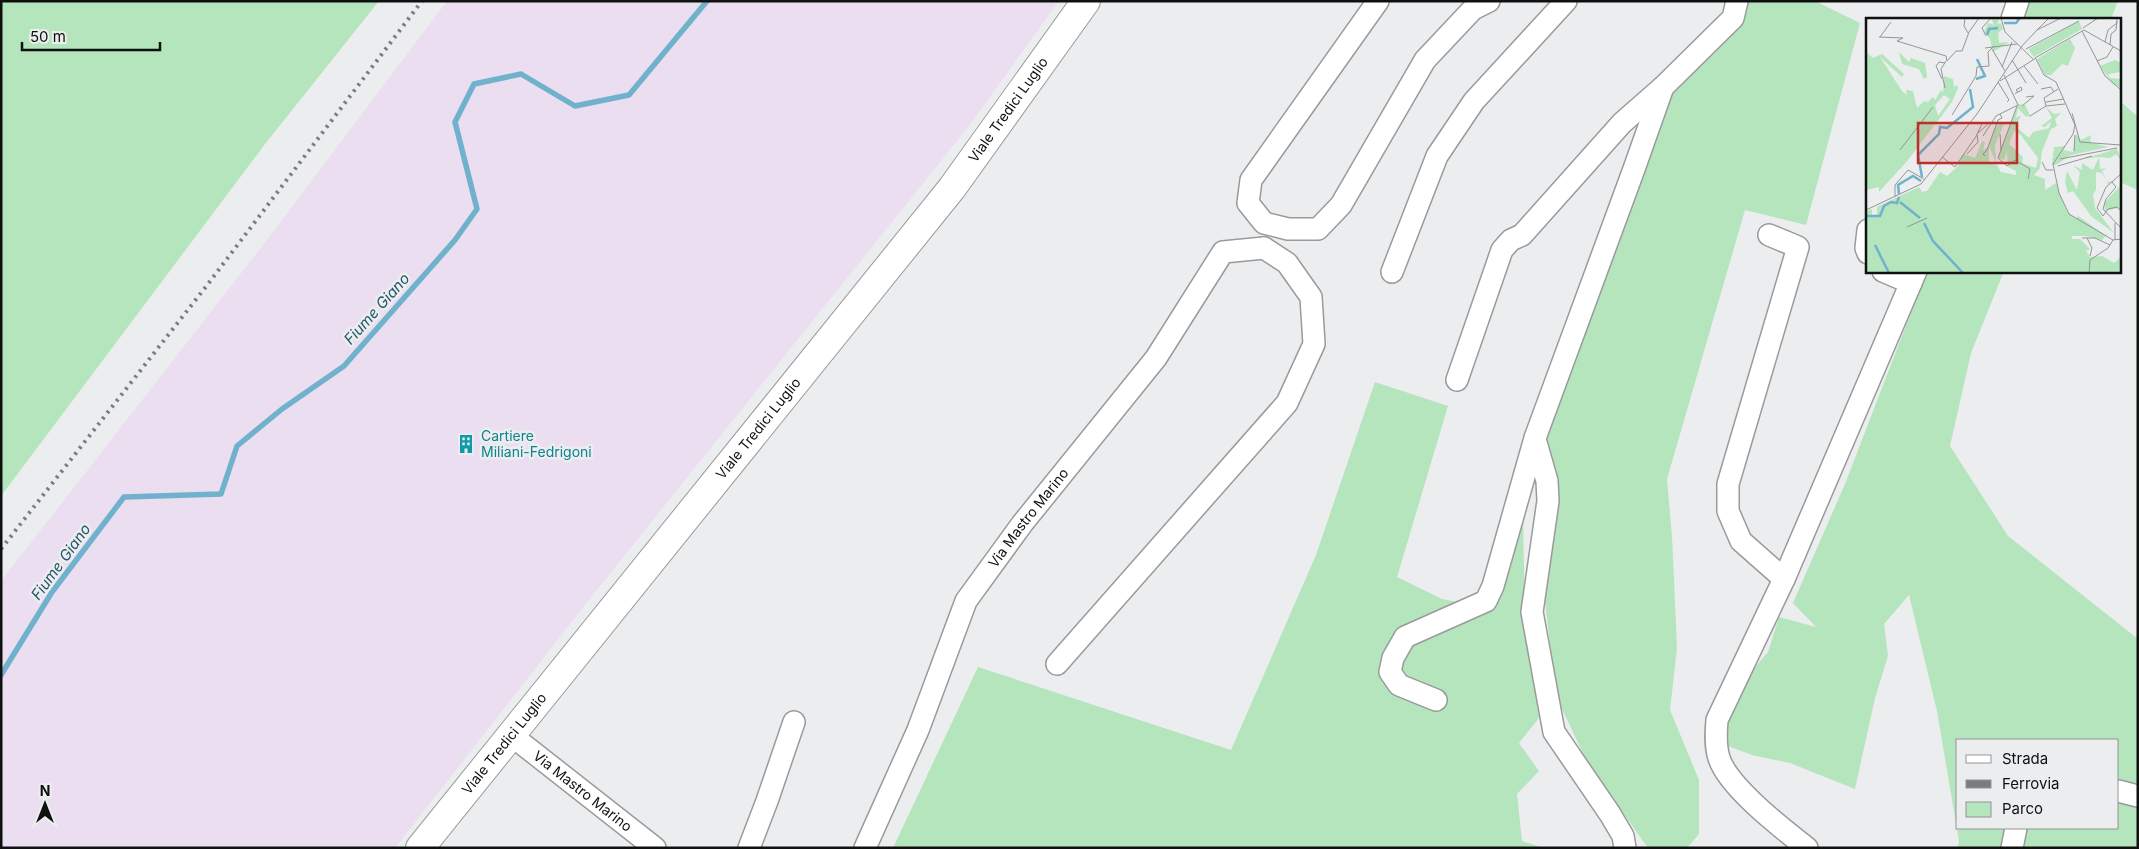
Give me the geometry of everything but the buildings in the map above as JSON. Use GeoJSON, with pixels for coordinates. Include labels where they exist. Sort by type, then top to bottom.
{"type":"FeatureCollection","features":[{"type":"Feature","properties":{"kind":"main road","name":"Viale Tredici Luglio"},"geometry":{"type":"LineString","coordinates":[[420,848],[952,188],[1086,1]]}},
{"type":"Feature","properties":{"kind":"street"},"geometry":{"type":"LineString","coordinates":[[1378,1],[1251,180],[1248,203],[1264,223],[1288,229],[1318,229],[1341,205],[1425,60],[1473,9],[1489,1]]}},
{"type":"Feature","properties":{"kind":"street"},"geometry":{"type":"LineString","coordinates":[[1392,272],[1437,156],[1474,101],[1566,1]]}},
{"type":"Feature","properties":{"kind":"street"},"geometry":{"type":"LineString","coordinates":[[1457,380],[1505,244],[1522,235],[1622,122],[1663,87],[1733,18],[1737,1]]}},
{"type":"Feature","properties":{"kind":"street"},"geometry":{"type":"LineString","coordinates":[[2012,18],[2018,1]]}},
{"type":"Feature","properties":{"kind":"street"},"geometry":{"type":"LineString","coordinates":[[1436,700],[1400,685],[1390,672],[1393,658],[1405,637],[1486,600],[1493,586],[1535,438],[1663,87]]}},
{"type":"Feature","properties":{"kind":"street"},"geometry":{"type":"LineString","coordinates":[[1057,664],[1287,403],[1314,344],[1311,297],[1287,263],[1264,248],[1264,223]]}},
{"type":"Feature","properties":{"kind":"street"},"geometry":{"type":"LineString","coordinates":[[1769,235],[1798,246],[1728,484],[1728,511],[1741,541],[1784,579]]}},
{"type":"Feature","properties":{"kind":"street","name":"Via Mastro Marino"},"geometry":{"type":"LineString","coordinates":[[864,848],[918,730],[966,600],[1022,524],[1156,358],[1223,252],[1264,248]]}},
{"type":"Feature","properties":{"kind":"street"},"geometry":{"type":"LineString","coordinates":[[1807,848],[1751,800],[1729,777],[1719,758],[1716,739],[1718,720],[1726,699],[1784,579],[1913,277],[1888,272]]}},
{"type":"Feature","properties":{"kind":"street"},"geometry":{"type":"LineString","coordinates":[[1535,438],[1547,481],[1548,501],[1532,612],[1552,723],[1554,732],[1623,836],[1624,848]]}},
{"type":"Feature","properties":{"kind":"street"},"geometry":{"type":"LineString","coordinates":[[749,848],[768,801],[794,722]]}},
{"type":"Feature","properties":{"kind":"street","name":"Via Mastro Marino"},"geometry":{"type":"LineString","coordinates":[[511,735],[655,848]]}},
{"type":"Feature","properties":{"kind":"street"},"geometry":{"type":"LineString","coordinates":[[2119,791],[2138,796]]}},
{"type":"Feature","properties":{"kind":"street"},"geometry":{"type":"LineString","coordinates":[[2012,848],[2016,829]]}},
{"type":"Feature","properties":{"kind":"shaded area"},"geometry":{"type":"Polygon","coordinates":[[[447,1],[1059,1],[969,126],[588,601],[395,848],[1,848],[1,581],[270,236],[447,1]]]}},
{"type":"Feature","properties":{"kind":"green space"},"geometry":{"type":"Polygon","coordinates":[[[1,1],[379,1],[265,144],[1,496],[1,1]]]}},
{"type":"Feature","properties":{"kind":"green space"},"geometry":{"type":"Polygon","coordinates":[[[1745,1],[1815,1],[1860,23],[1806,225],[1745,210],[1667,479],[1672,537],[1677,648],[1670,710],[1699,780],[1699,834],[1687,848],[1648,848],[1588,764],[1556,696],[1543,584],[1540,493],[1549,430],[1658,100],[1743,23],[1745,1]]]}},
{"type":"Feature","properties":{"kind":"green space"},"geometry":{"type":"Polygon","coordinates":[[[2026,1],[2118,1],[2111,18],[2020,18],[2026,1]]]}},
{"type":"Feature","properties":{"kind":"green space"},"geometry":{"type":"Polygon","coordinates":[[[2122,103],[2138,117],[2138,190],[2122,183],[2122,103]]]}},
{"type":"Feature","properties":{"kind":"green space"},"geometry":{"type":"Polygon","coordinates":[[[1927,272],[2004,272],[1971,353],[1950,446],[2008,536],[2138,639],[2138,848],[1958,848],[1957,829],[2119,829],[2119,739],[1956,739],[1956,823],[1937,711],[1909,595],[1884,624],[1888,656],[1875,698],[1855,789],[1790,763],[1752,755],[1723,744],[1713,709],[1742,683],[1768,652],[1779,617],[1816,627],[1793,603],[1845,484],[1927,272]]]}},
{"type":"Feature","properties":{"kind":"green space"},"geometry":{"type":"Polygon","coordinates":[[[1375,382],[1448,406],[1397,577],[1442,599],[1490,608],[1510,570],[1523,517],[1525,617],[1539,718],[1519,743],[1539,771],[1517,794],[1522,841],[1544,848],[893,848],[978,667],[1231,750],[1316,555],[1375,382]]]}},
{"type":"Feature","properties":{"kind":"waterway","name":"Fiume Giano"},"geometry":{"type":"LineString","coordinates":[[1,675],[52,592],[124,497],[221,494],[237,446],[282,409],[344,366],[455,240],[477,209],[455,122],[474,84],[521,74],[575,106],[629,95],[707,1]]}},
{"type":"Feature","properties":{"kind":"railway"},"geometry":{"type":"LineString","coordinates":[[1,549],[208,284],[422,1]]}},
{"type":"Feature","properties":{"kind":"place","name":"Cartiere Miliani-Fedrigoni"},"geometry":{"type":"Point","coordinates":[466,444]}}]}
